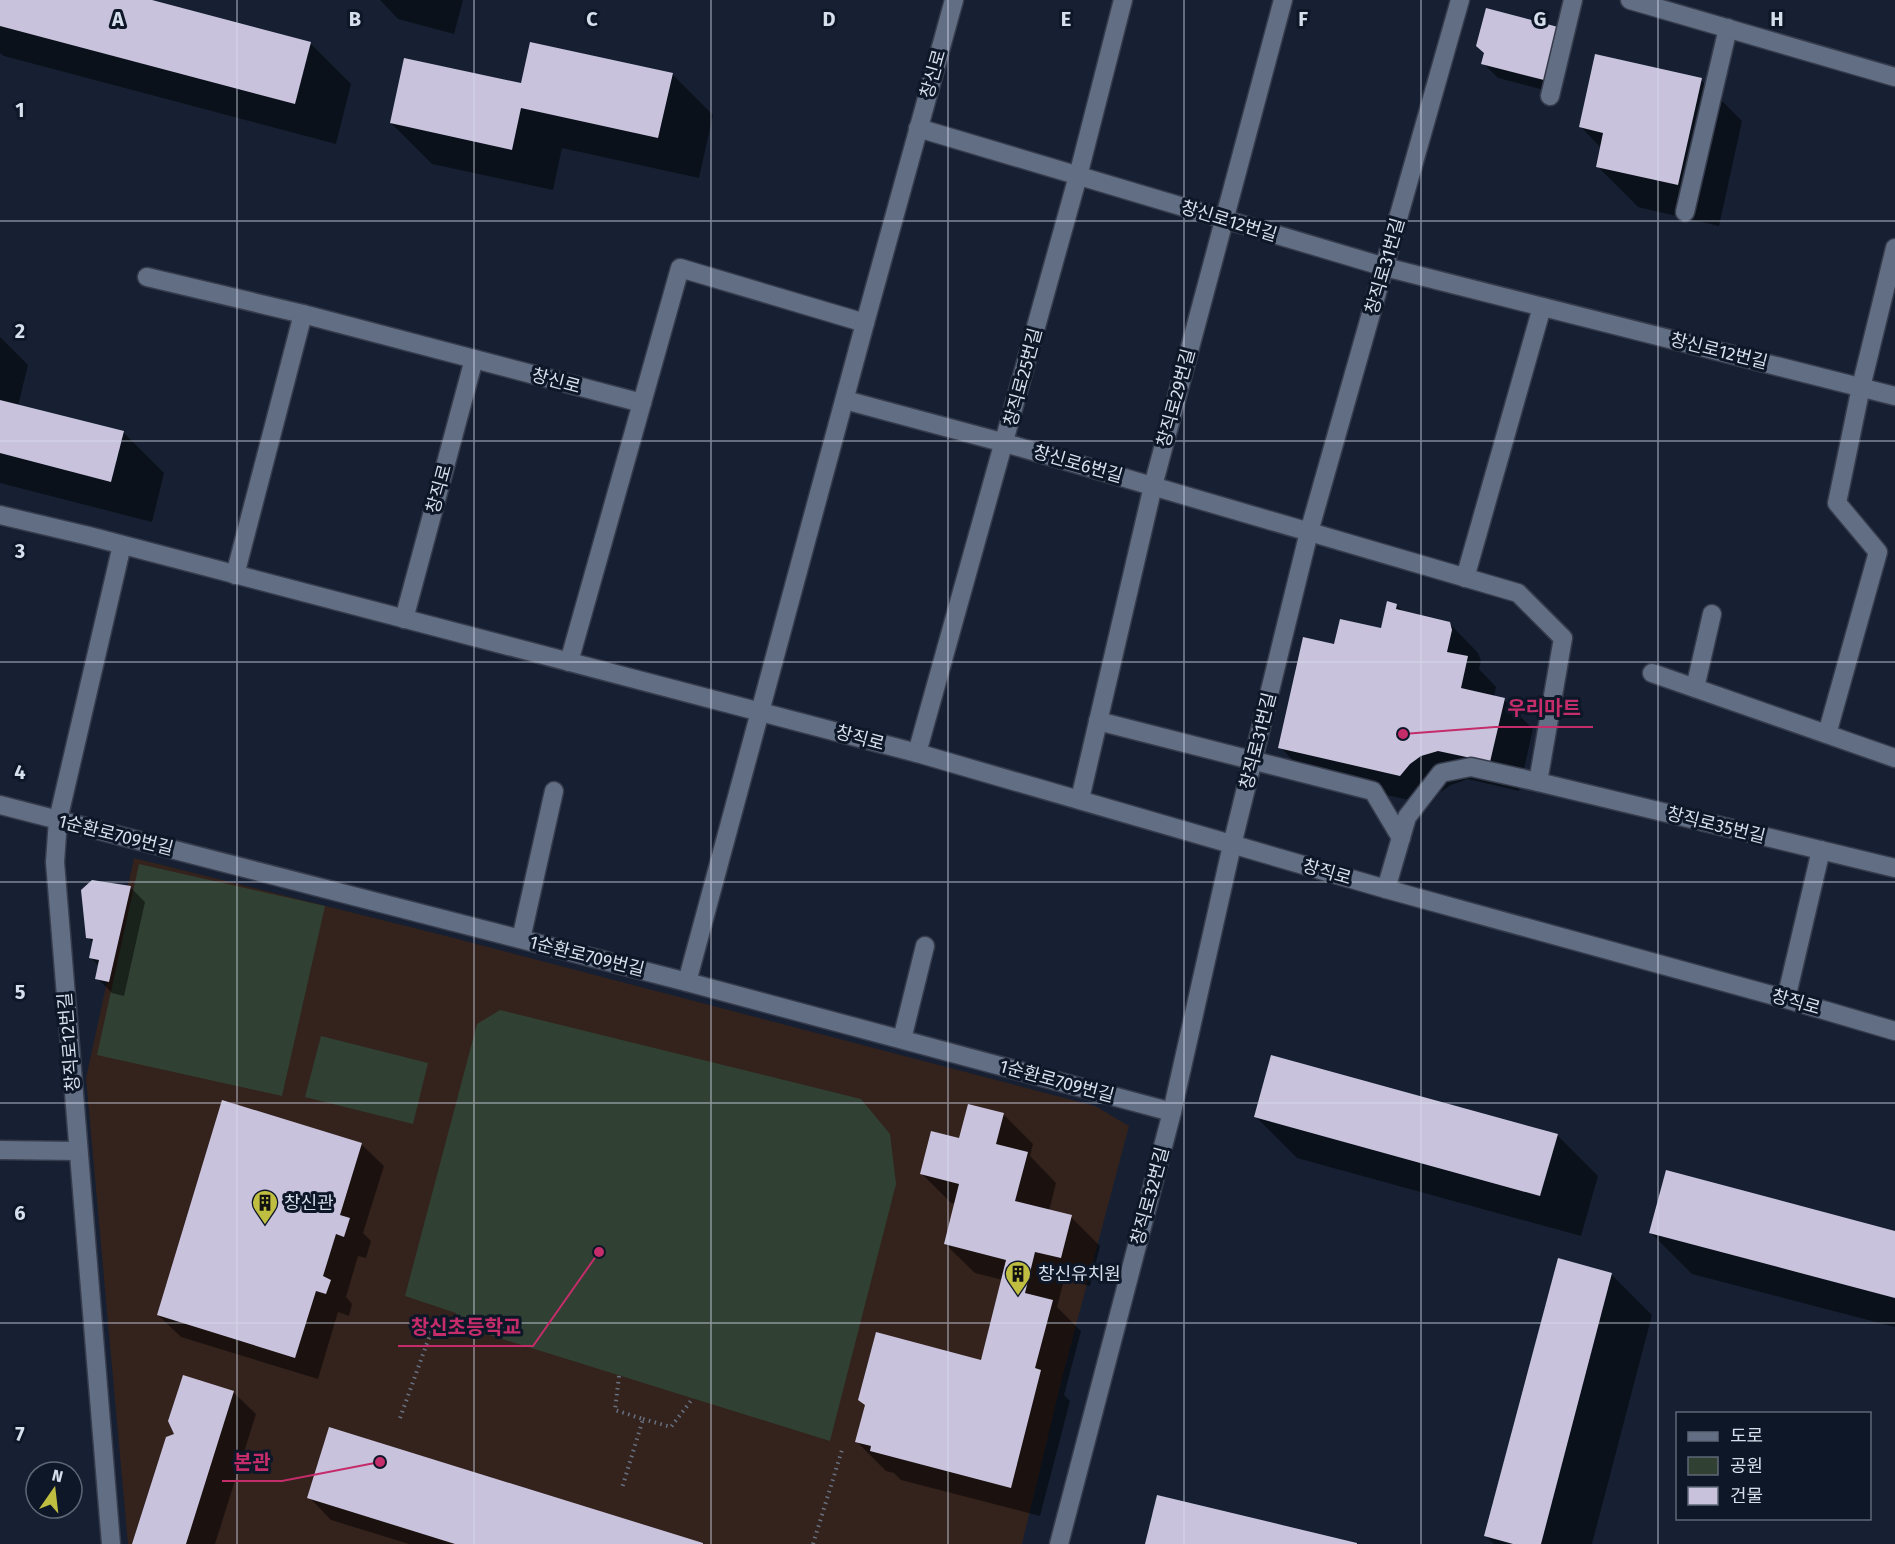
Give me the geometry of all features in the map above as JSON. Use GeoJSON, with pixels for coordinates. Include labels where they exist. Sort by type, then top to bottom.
{"type":"FeatureCollection","features":[{"type":"Feature","properties":{"kind":"street","name":"창신로"},"geometry":{"type":"LineString","coordinates":[[760,711],[954,0]]}},
{"type":"Feature","properties":{"kind":"street","name":"창직로25번길"},"geometry":{"type":"LineString","coordinates":[[917,753],[1005,443],[1078,176],[1123,0]]}},
{"type":"Feature","properties":{"kind":"street","name":"창직로29번길"},"geometry":{"type":"LineString","coordinates":[[1080,799],[1153,486],[1283,0]]}},
{"type":"Feature","properties":{"kind":"street","name":"창직로31번길"},"geometry":{"type":"LineString","coordinates":[[1232,845],[1309,532],[1460,0]]}},
{"type":"Feature","properties":{"kind":"street"},"geometry":{"type":"LineString","coordinates":[[1550,96],[1573,0]]}},
{"type":"Feature","properties":{"kind":"street"},"geometry":{"type":"LineString","coordinates":[[1630,0],[1895,77]]}},
{"type":"Feature","properties":{"kind":"street"},"geometry":{"type":"LineString","coordinates":[[1685,212],[1728,28]]}},
{"type":"Feature","properties":{"kind":"street","name":"창신로12번길"},"geometry":{"type":"LineString","coordinates":[[918,128],[1385,267],[1895,396]]}},
{"type":"Feature","properties":{"kind":"street"},"geometry":{"type":"LineString","coordinates":[[1827,734],[1878,552],[1837,502],[1861,387],[1895,248]]}},
{"type":"Feature","properties":{"kind":"street"},"geometry":{"type":"LineString","coordinates":[[569,662],[680,268],[865,323]]}},
{"type":"Feature","properties":{"kind":"street","name":"창신로"},"geometry":{"type":"LineString","coordinates":[[147,277],[303,314],[642,403]]}},
{"type":"Feature","properties":{"kind":"street"},"geometry":{"type":"LineString","coordinates":[[1465,578],[1542,307]]}},
{"type":"Feature","properties":{"kind":"street"},"geometry":{"type":"LineString","coordinates":[[235,575],[303,314]]}},
{"type":"Feature","properties":{"kind":"street","name":"창직로"},"geometry":{"type":"LineString","coordinates":[[404,619],[474,359]]}},
{"type":"Feature","properties":{"kind":"street","name":"창신로6번길"},"geometry":{"type":"LineString","coordinates":[[845,400],[1005,443],[1309,532]]}},
{"type":"Feature","properties":{"kind":"street","name":"창직로"},"geometry":{"type":"LineString","coordinates":[[0,515],[917,753],[1386,889],[1786,999],[1895,1032]]}},
{"type":"Feature","properties":{"kind":"street"},"geometry":{"type":"LineString","coordinates":[[1309,532],[1518,593],[1563,638],[1538,782]]}},
{"type":"Feature","properties":{"kind":"street","name":"창직로12번길"},"geometry":{"type":"LineString","coordinates":[[111,1544],[55,862],[58,820],[122,545]]}},
{"type":"Feature","properties":{"kind":"street"},"geometry":{"type":"LineString","coordinates":[[1695,688],[1712,614]]}},
{"type":"Feature","properties":{"kind":"street"},"geometry":{"type":"LineString","coordinates":[[1652,673],[1895,758]]}},
{"type":"Feature","properties":{"kind":"street"},"geometry":{"type":"LineString","coordinates":[[687,982],[760,711]]}},
{"type":"Feature","properties":{"kind":"street"},"geometry":{"type":"LineString","coordinates":[[1098,720],[1373,791],[1401,838]]}},
{"type":"Feature","properties":{"kind":"street","name":"창직로35번길"},"geometry":{"type":"LineString","coordinates":[[1386,889],[1407,817],[1441,773],[1471,768],[1895,868]]}},
{"type":"Feature","properties":{"kind":"street"},"geometry":{"type":"LineString","coordinates":[[521,939],[554,791]]}},
{"type":"Feature","properties":{"kind":"street","name":"1순환로709번길"},"geometry":{"type":"LineString","coordinates":[[0,805],[687,982],[1172,1112]]}},
{"type":"Feature","properties":{"kind":"street","name":"창직로32번길"},"geometry":{"type":"LineString","coordinates":[[1059,1544],[1172,1112],[1232,845]]}},
{"type":"Feature","properties":{"kind":"street"},"geometry":{"type":"LineString","coordinates":[[1786,999],[1821,850]]}},
{"type":"Feature","properties":{"kind":"street"},"geometry":{"type":"LineString","coordinates":[[902,1039],[925,946]]}},
{"type":"Feature","properties":{"kind":"street"},"geometry":{"type":"LineString","coordinates":[[0,1150],[78,1150]]}},
{"type":"Feature","properties":{"kind":"path"},"geometry":{"type":"LineString","coordinates":[[400,1418],[435,1321]]}},
{"type":"Feature","properties":{"kind":"path"},"geometry":{"type":"LineString","coordinates":[[619,1376],[615,1410],[644,1419],[671,1427],[693,1398]]}},
{"type":"Feature","properties":{"kind":"path"},"geometry":{"type":"LineString","coordinates":[[622,1488],[644,1419]]}},
{"type":"Feature","properties":{"kind":"path"},"geometry":{"type":"LineString","coordinates":[[813,1544],[842,1449]]}},
{"type":"Feature","properties":{"kind":"shaded area"},"geometry":{"type":"Polygon","coordinates":[[[134,858],[450,937],[1095,1106],[1129,1126],[1062,1378],[1022,1544],[128,1544],[86,1078],[134,858]]]}},
{"type":"Feature","properties":{"kind":"green space"},"geometry":{"type":"Polygon","coordinates":[[[139,864],[325,906],[282,1096],[97,1055],[139,864]]]}},
{"type":"Feature","properties":{"kind":"green space"},"geometry":{"type":"Polygon","coordinates":[[[500,1010],[861,1099],[890,1134],[896,1184],[830,1441],[454,1324],[456,1313],[405,1296],[477,1024],[500,1010]]]}},
{"type":"Feature","properties":{"kind":"green space"},"geometry":{"type":"Polygon","coordinates":[[[321,1036],[428,1063],[413,1124],[305,1097],[321,1036]]]}},
{"type":"Feature","properties":{"kind":"building"},"geometry":{"type":"Polygon","coordinates":[[[0,0],[152,0],[311,42],[295,104],[0,26],[0,0]]]}},
{"type":"Feature","properties":{"kind":"building"},"geometry":{"type":"Polygon","coordinates":[[[1486,8],[1558,27],[1544,80],[1481,64],[1484,53],[1476,46],[1486,8]]]}},
{"type":"Feature","properties":{"kind":"building"},"geometry":{"type":"Polygon","coordinates":[[[530,42],[673,73],[658,138],[521,108],[512,150],[390,123],[404,58],[521,83],[530,42]]]}},
{"type":"Feature","properties":{"kind":"building"},"geometry":{"type":"Polygon","coordinates":[[[1595,54],[1702,78],[1678,185],[1596,167],[1603,133],[1579,127],[1595,54]]]}},
{"type":"Feature","properties":{"kind":"building"},"geometry":{"type":"Polygon","coordinates":[[[0,400],[124,431],[111,482],[0,453],[0,400]]]}},
{"type":"Feature","properties":{"kind":"building"},"geometry":{"type":"Polygon","coordinates":[[[1387,601],[1397,604],[1396,609],[1450,622],[1452,630],[1447,652],[1468,656],[1461,688],[1505,698],[1490,762],[1438,751],[1421,756],[1400,776],[1278,748],[1303,637],[1334,644],[1340,619],[1381,628],[1387,601]]]}},
{"type":"Feature","properties":{"kind":"building"},"geometry":{"type":"Polygon","coordinates":[[[92,880],[131,886],[109,982],[95,979],[99,960],[89,958],[93,939],[86,938],[81,890],[92,880]]]}},
{"type":"Feature","properties":{"kind":"building"},"geometry":{"type":"Polygon","coordinates":[[[1271,1055],[1558,1134],[1540,1196],[1254,1117],[1271,1055]]]}},
{"type":"Feature","properties":{"kind":"building","name":"창신관"},"geometry":{"type":"Polygon","coordinates":[[[222,1100],[362,1143],[340,1215],[350,1218],[344,1237],[336,1234],[323,1276],[331,1280],[326,1294],[316,1291],[295,1358],[157,1315],[222,1100]]]}},
{"type":"Feature","properties":{"kind":"building","name":"창신유치원"},"geometry":{"type":"Polygon","coordinates":[[[968,1104],[1004,1113],[996,1144],[1028,1152],[1015,1201],[1072,1215],[1061,1258],[1035,1252],[1025,1293],[1053,1300],[1035,1368],[1041,1370],[1011,1488],[870,1451],[871,1446],[855,1442],[865,1405],[858,1400],[876,1332],[981,1360],[1006,1260],[944,1244],[959,1184],[920,1174],[931,1131],[959,1138],[968,1104]]]}},
{"type":"Feature","properties":{"kind":"building"},"geometry":{"type":"Polygon","coordinates":[[[1666,1170],[1895,1231],[1895,1298],[1649,1233],[1666,1170]]]}},
{"type":"Feature","properties":{"kind":"building"},"geometry":{"type":"Polygon","coordinates":[[[1558,1258],[1612,1273],[1541,1544],[1513,1544],[1484,1536],[1558,1258]]]}},
{"type":"Feature","properties":{"kind":"building"},"geometry":{"type":"Polygon","coordinates":[[[183,1375],[234,1391],[186,1544],[132,1544],[166,1437],[174,1434],[168,1421],[183,1375]]]}},
{"type":"Feature","properties":{"kind":"building"},"geometry":{"type":"Polygon","coordinates":[[[329,1427],[703,1544],[455,1544],[307,1498],[329,1427]]]}},
{"type":"Feature","properties":{"kind":"building"},"geometry":{"type":"Polygon","coordinates":[[[1157,1495],[1357,1543],[1357,1544],[1145,1544],[1157,1495]]]}},
{"type":"Feature","properties":{"kind":"place","name":"우리마트"},"geometry":{"type":"Point","coordinates":[1403,734]}},
{"type":"Feature","properties":{"kind":"place","name":"창신관"},"geometry":{"type":"Point","coordinates":[265,1226]}},
{"type":"Feature","properties":{"kind":"place","name":"창신초등학교"},"geometry":{"type":"Point","coordinates":[599,1252]}},
{"type":"Feature","properties":{"kind":"place","name":"창신유치원"},"geometry":{"type":"Point","coordinates":[1018,1297]}},
{"type":"Feature","properties":{"kind":"place","name":"본관"},"geometry":{"type":"Point","coordinates":[380,1462]}}]}
